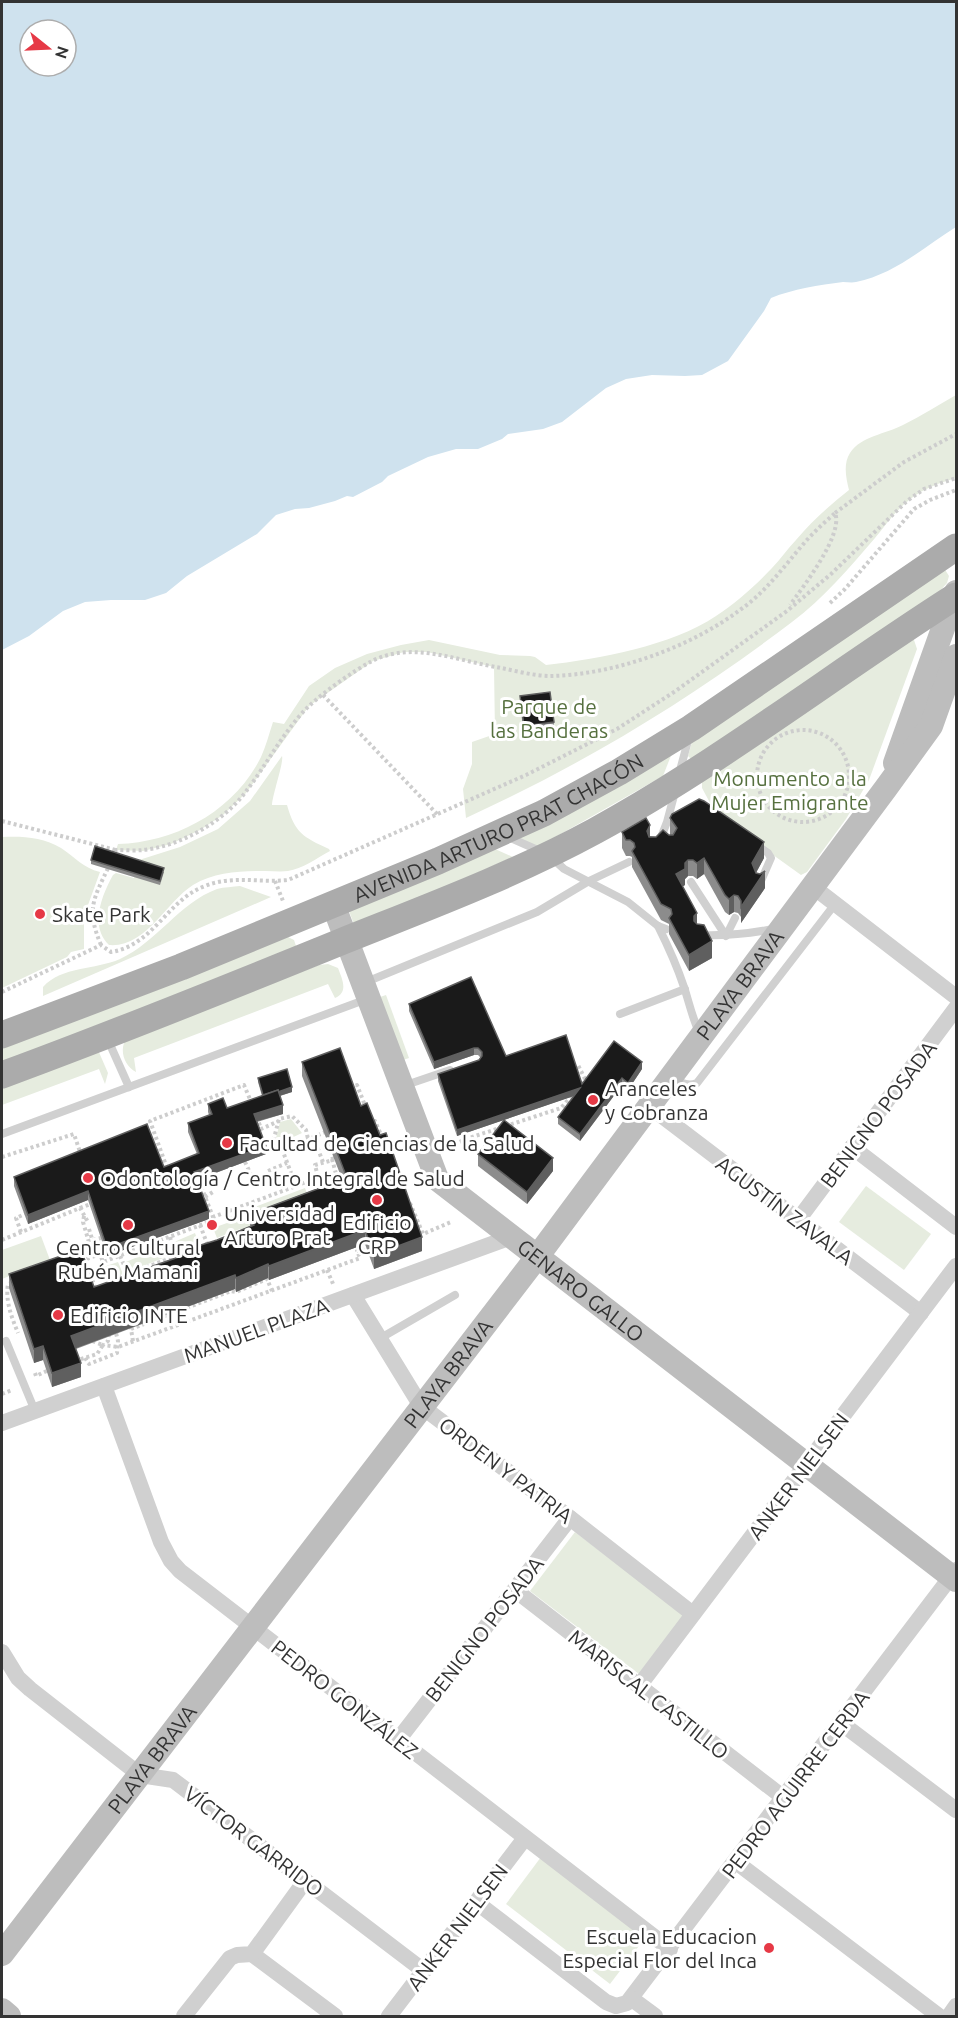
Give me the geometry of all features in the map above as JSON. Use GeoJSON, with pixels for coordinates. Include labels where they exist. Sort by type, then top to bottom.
{"type":"FeatureCollection","features":[{"type":"Feature","properties":{"kind":"main road","name":"AVENIDA ARTURO PRAT CHACÓN"},"geometry":{"type":"LineString","coordinates":[[2,1035],[181,967],[502,834],[544,813],[610,777],[691,728],[957,547]]}},
{"type":"Feature","properties":{"kind":"main road","name":"AVENIDA ARTURO PRAT CHACÓN"},"geometry":{"type":"LineString","coordinates":[[2,1075],[107,1037],[549,855],[677,783],[956,596]]}},
{"type":"Feature","properties":{"kind":"street","name":"PLAYA BRAVA"},"geometry":{"type":"LineString","coordinates":[[886,788],[956,596]]}},
{"type":"Feature","properties":{"kind":"street","name":"PLAYA BRAVA"},"geometry":{"type":"LineString","coordinates":[[2,1954],[537,1257],[886,788],[931,726],[957,656]]}},
{"type":"Feature","properties":{"kind":"street"},"geometry":{"type":"LineString","coordinates":[[931,726],[957,698]]}},
{"type":"Feature","properties":{"kind":"street"},"geometry":{"type":"LineString","coordinates":[[812,886],[957,997]]}},
{"type":"Feature","properties":{"kind":"street","name":"GENARO GALLO"},"geometry":{"type":"LineString","coordinates":[[333,904],[437,1179],[806,1464],[955,1575]]}},
{"type":"Feature","properties":{"kind":"street","name":"BENIGNO POSADA"},"geometry":{"type":"LineString","coordinates":[[798,1220],[957,1008]]}},
{"type":"Feature","properties":{"kind":"street","name":"AGUSTÍN ZAVALA"},"geometry":{"type":"LineString","coordinates":[[649,1107],[921,1313]]}},
{"type":"Feature","properties":{"kind":"street"},"geometry":{"type":"LineString","coordinates":[[852,1147],[957,1227]]}},
{"type":"Feature","properties":{"kind":"street","name":"MANUEL PLAZA"},"geometry":{"type":"LineString","coordinates":[[2,1423],[30,1399],[104,1386],[511,1237]]}},
{"type":"Feature","properties":{"kind":"street","name":"ANKER NIELSEN"},"geometry":{"type":"LineString","coordinates":[[639,1686],[957,1266]]}},
{"type":"Feature","properties":{"kind":"street","name":"ORDEN Y PATRIA"},"geometry":{"type":"LineString","coordinates":[[353,1294],[378,1339],[421,1406],[693,1614]]}},
{"type":"Feature","properties":{"kind":"street","name":"PEDRO GONZÁLEZ"},"geometry":{"type":"LineString","coordinates":[[104,1386],[166,1552],[180,1571],[670,1949]]}},
{"type":"Feature","properties":{"kind":"street","name":"BENIGNO POSADA"},"geometry":{"type":"LineString","coordinates":[[398,1740],[570,1518]]}},
{"type":"Feature","properties":{"kind":"street","name":"PEDRO AGUIRRE CERDA"},"geometry":{"type":"LineString","coordinates":[[632,1999],[955,1575]]}},
{"type":"Feature","properties":{"kind":"street","name":"MARISCAL CASTILLO"},"geometry":{"type":"LineString","coordinates":[[514,1590],[784,1798]]}},
{"type":"Feature","properties":{"kind":"street","name":"VÍCTOR GARRIDO"},"geometry":{"type":"LineString","coordinates":[[4,1661],[30,1689],[140,1775],[173,1780],[424,1971]]}},
{"type":"Feature","properties":{"kind":"street"},"geometry":{"type":"LineString","coordinates":[[841,1723],[957,1810]]}},
{"type":"Feature","properties":{"kind":"street","name":"ANKER NIELSEN"},"geometry":{"type":"LineString","coordinates":[[389,2016],[525,1838]]}},
{"type":"Feature","properties":{"kind":"street"},"geometry":{"type":"LineString","coordinates":[[736,1862],[939,2016]]}},
{"type":"Feature","properties":{"kind":"street"},"geometry":{"type":"LineString","coordinates":[[252,1954],[305,1881]]}},
{"type":"Feature","properties":{"kind":"street"},"geometry":{"type":"LineString","coordinates":[[476,1902],[606,2002],[616,2006],[632,1999],[655,2016]]}},
{"type":"Feature","properties":{"kind":"street"},"geometry":{"type":"LineString","coordinates":[[184,2016],[230,1958],[252,1954],[335,2016]]}},
{"type":"Feature","properties":{"kind":"street"},"geometry":{"type":"LineString","coordinates":[[948,2016],[957,2006]]}},
{"type":"Feature","properties":{"kind":"street"},"geometry":{"type":"LineString","coordinates":[[2,2010],[9,2016]]}},
{"type":"Feature","properties":{"kind":"lane"},"geometry":{"type":"LineString","coordinates":[[653,848],[668,822],[691,728]]}},
{"type":"Feature","properties":{"kind":"lane"},"geometry":{"type":"LineString","coordinates":[[668,822],[677,818]]}},
{"type":"Feature","properties":{"kind":"lane"},"geometry":{"type":"LineString","coordinates":[[502,834],[549,855],[564,870],[628,902],[662,928],[685,989],[691,1014],[701,1036]]}},
{"type":"Feature","properties":{"kind":"lane"},"geometry":{"type":"LineString","coordinates":[[662,836],[671,845]]}},
{"type":"Feature","properties":{"kind":"lane"},"geometry":{"type":"LineString","coordinates":[[751,841],[768,853],[771,858],[759,884]]}},
{"type":"Feature","properties":{"kind":"lane"},"geometry":{"type":"LineString","coordinates":[[2,1134],[129,1087],[365,991],[537,912],[589,881],[630,862]]}},
{"type":"Feature","properties":{"kind":"lane"},"geometry":{"type":"LineString","coordinates":[[691,882],[726,936]]}},
{"type":"Feature","properties":{"kind":"lane"},"geometry":{"type":"LineString","coordinates":[[671,1076],[685,1084],[698,1083],[836,904]]}},
{"type":"Feature","properties":{"kind":"lane"},"geometry":{"type":"LineString","coordinates":[[726,936],[735,918]]}},
{"type":"Feature","properties":{"kind":"lane"},"geometry":{"type":"LineString","coordinates":[[700,935],[747,934],[783,927]]}},
{"type":"Feature","properties":{"kind":"lane"},"geometry":{"type":"LineString","coordinates":[[620,1014],[685,989]]}},
{"type":"Feature","properties":{"kind":"lane"},"geometry":{"type":"LineString","coordinates":[[107,1037],[129,1087]]}},
{"type":"Feature","properties":{"kind":"lane"},"geometry":{"type":"LineString","coordinates":[[401,1086],[459,1067]]}},
{"type":"Feature","properties":{"kind":"lane"},"geometry":{"type":"LineString","coordinates":[[378,1339],[455,1294]]}},
{"type":"Feature","properties":{"kind":"lane"},"geometry":{"type":"LineString","coordinates":[[6,1341],[30,1399]]}},
{"type":"Feature","properties":{"kind":"path"},"geometry":{"type":"LineString","coordinates":[[2,821],[116,850],[143,850],[171,844],[200,830],[223,815],[246,793],[309,706],[373,661],[404,652],[427,652],[548,676],[591,673],[635,662],[676,646],[719,624],[742,609],[835,513],[904,462],[957,434]]}},
{"type":"Feature","properties":{"kind":"path"},"geometry":{"type":"LineString","coordinates":[[116,850],[94,898],[91,914],[101,945],[111,952],[124,950],[137,944],[173,908],[203,886],[236,879],[268,882],[288,880],[526,775],[617,729],[674,692],[787,611],[831,574],[906,501],[924,489],[957,478]]}},
{"type":"Feature","properties":{"kind":"path"},"geometry":{"type":"LineString","coordinates":[[828,605],[845,589],[914,509],[957,490]]}},
{"type":"Feature","properties":{"kind":"path"},"geometry":{"type":"LineString","coordinates":[[787,611],[821,561],[835,528],[837,518],[835,513]]}},
{"type":"Feature","properties":{"kind":"path"},"geometry":{"type":"LineString","coordinates":[[324,695],[438,815]]}},
{"type":"Feature","properties":{"kind":"path"},"geometry":{"type":"LineString","coordinates":[[800,729],[827,736],[838,745],[845,757],[848,778],[843,798],[822,818],[808,822],[793,821],[779,815],[768,806],[760,793],[757,779],[758,764],[764,751],[774,740],[800,729]]}},
{"type":"Feature","properties":{"kind":"path"},"geometry":{"type":"LineString","coordinates":[[2,992],[101,945]]}},
{"type":"Feature","properties":{"kind":"path"},"geometry":{"type":"LineString","coordinates":[[449,1147],[466,1139],[538,1117],[563,1106],[585,1078],[578,1065],[574,1068]]}},
{"type":"Feature","properties":{"kind":"path"},"geometry":{"type":"LineString","coordinates":[[167,1168],[150,1121],[244,1085],[261,1130],[279,1121]]}},
{"type":"Feature","properties":{"kind":"path"},"geometry":{"type":"LineString","coordinates":[[350,1089],[357,1085],[369,1115],[374,1124],[375,1121],[382,1137],[379,1137],[381,1145]]}},
{"type":"Feature","properties":{"kind":"path"},"geometry":{"type":"LineString","coordinates":[[211,1097],[212,1103]]}},
{"type":"Feature","properties":{"kind":"path"},"geometry":{"type":"LineString","coordinates":[[563,1106],[567,1111]]}},
{"type":"Feature","properties":{"kind":"path"},"geometry":{"type":"LineString","coordinates":[[534,1110],[538,1117]]}},
{"type":"Feature","properties":{"kind":"path"},"geometry":{"type":"LineString","coordinates":[[323,1162],[316,1144],[308,1139],[306,1130],[299,1122],[292,1116],[282,1116],[279,1121],[273,1150],[282,1149],[308,1139],[338,1127]]}},
{"type":"Feature","properties":{"kind":"path"},"geometry":{"type":"LineString","coordinates":[[496,1123],[499,1129]]}},
{"type":"Feature","properties":{"kind":"path"},"geometry":{"type":"LineString","coordinates":[[510,1126],[513,1134]]}},
{"type":"Feature","properties":{"kind":"path"},"geometry":{"type":"LineString","coordinates":[[2,1157],[74,1134],[82,1158]]}},
{"type":"Feature","properties":{"kind":"path"},"geometry":{"type":"LineString","coordinates":[[330,1145],[341,1190]]}},
{"type":"Feature","properties":{"kind":"path"},"geometry":{"type":"LineString","coordinates":[[282,1149],[296,1186]]}},
{"type":"Feature","properties":{"kind":"path"},"geometry":{"type":"LineString","coordinates":[[213,1217],[318,1177],[315,1165],[332,1160],[342,1160]]}},
{"type":"Feature","properties":{"kind":"path"},"geometry":{"type":"LineString","coordinates":[[245,1162],[252,1177]]}},
{"type":"Feature","properties":{"kind":"path"},"geometry":{"type":"LineString","coordinates":[[268,1171],[288,1163]]}},
{"type":"Feature","properties":{"kind":"path"},"geometry":{"type":"LineString","coordinates":[[162,1175],[167,1168],[175,1165]]}},
{"type":"Feature","properties":{"kind":"path"},"geometry":{"type":"LineString","coordinates":[[98,1295],[82,1259],[100,1254],[103,1262],[214,1220],[194,1167]]}},
{"type":"Feature","properties":{"kind":"path"},"geometry":{"type":"LineString","coordinates":[[205,1197],[213,1192]]}},
{"type":"Feature","properties":{"kind":"path"},"geometry":{"type":"LineString","coordinates":[[406,1195],[423,1234]]}},
{"type":"Feature","properties":{"kind":"path"},"geometry":{"type":"LineString","coordinates":[[2,1240],[47,1219],[80,1208],[86,1203],[98,1201]]}},
{"type":"Feature","properties":{"kind":"path"},"geometry":{"type":"LineString","coordinates":[[80,1208],[88,1222]]}},
{"type":"Feature","properties":{"kind":"path"},"geometry":{"type":"LineString","coordinates":[[21,1232],[16,1218],[25,1214]]}},
{"type":"Feature","properties":{"kind":"path"},"geometry":{"type":"LineString","coordinates":[[84,1215],[83,1222],[95,1255]]}},
{"type":"Feature","properties":{"kind":"path"},"geometry":{"type":"LineString","coordinates":[[417,1236],[451,1222]]}},
{"type":"Feature","properties":{"kind":"path"},"geometry":{"type":"LineString","coordinates":[[200,1226],[210,1255]]}},
{"type":"Feature","properties":{"kind":"path"},"geometry":{"type":"LineString","coordinates":[[89,1229],[95,1255]]}},
{"type":"Feature","properties":{"kind":"path"},"geometry":{"type":"LineString","coordinates":[[170,1237],[175,1256]]}},
{"type":"Feature","properties":{"kind":"path"},"geometry":{"type":"LineString","coordinates":[[93,1240],[101,1238]]}},
{"type":"Feature","properties":{"kind":"path"},"geometry":{"type":"LineString","coordinates":[[359,1241],[365,1256],[368,1254]]}},
{"type":"Feature","properties":{"kind":"path"},"geometry":{"type":"LineString","coordinates":[[95,1287],[128,1274],[142,1272],[175,1256],[218,1242]]}},
{"type":"Feature","properties":{"kind":"path"},"geometry":{"type":"LineString","coordinates":[[191,1251],[193,1261]]}},
{"type":"Feature","properties":{"kind":"path"},"geometry":{"type":"LineString","coordinates":[[92,1341],[118,1347],[360,1258],[357,1251],[363,1251]]}},
{"type":"Feature","properties":{"kind":"path"},"geometry":{"type":"LineString","coordinates":[[120,1256],[128,1274]]}},
{"type":"Feature","properties":{"kind":"path"},"geometry":{"type":"LineString","coordinates":[[168,1259],[171,1266]]}},
{"type":"Feature","properties":{"kind":"path"},"geometry":{"type":"LineString","coordinates":[[133,1341],[131,1329],[231,1291],[236,1292],[267,1279],[272,1291]]}},
{"type":"Feature","properties":{"kind":"path"},"geometry":{"type":"LineString","coordinates":[[18,1281],[8,1284],[9,1308],[19,1337]]}},
{"type":"Feature","properties":{"kind":"path"},"geometry":{"type":"LineString","coordinates":[[2,1291],[9,1294]]}},
{"type":"Feature","properties":{"kind":"path"},"geometry":{"type":"LineString","coordinates":[[85,1358],[89,1364],[117,1353],[118,1341],[113,1324]]}},
{"type":"Feature","properties":{"kind":"path"},"geometry":{"type":"LineString","coordinates":[[67,1364],[97,1354],[108,1341],[107,1325]]}},
{"type":"Feature","properties":{"kind":"path"},"geometry":{"type":"LineString","coordinates":[[32,1366],[36,1376],[58,1366]]}},
{"type":"Feature","properties":{"kind":"green space","name":"Parque de las Banderas"},"geometry":{"type":"Polygon","coordinates":[[[956,395],[956,478],[925,490],[903,505],[825,593],[804,613],[754,650],[635,729],[552,776],[466,818],[463,789],[472,764],[472,742],[495,734],[494,667],[427,652],[404,652],[373,661],[309,706],[246,793],[223,815],[200,830],[171,844],[143,851],[116,850],[118,844],[140,842],[182,830],[219,808],[249,776],[261,757],[273,722],[284,724],[309,686],[335,668],[367,654],[429,640],[500,655],[535,657],[546,665],[611,655],[656,643],[698,626],[716,616],[753,587],[815,520],[849,490],[846,466],[848,457],[855,447],[867,439],[910,422],[956,395]]]}},
{"type":"Feature","properties":{"kind":"green space"},"geometry":{"type":"Polygon","coordinates":[[[944,568],[949,576],[947,583],[939,592],[692,759],[688,756],[692,742],[944,568]]]}},
{"type":"Feature","properties":{"kind":"green space","name":"Monumento a la Mujer Emigrante"},"geometry":{"type":"Polygon","coordinates":[[[909,636],[914,640],[917,649],[869,780],[846,819],[807,872],[801,875],[716,814],[702,788],[702,780],[909,636]]]}},
{"type":"Feature","properties":{"kind":"green space"},"geometry":{"type":"Polygon","coordinates":[[[672,753],[663,776],[536,848],[514,836],[672,753]]]}},
{"type":"Feature","properties":{"kind":"green space"},"geometry":{"type":"Polygon","coordinates":[[[282,756],[272,805],[287,805],[293,822],[301,833],[330,851],[293,870],[237,872],[201,881],[183,893],[145,932],[122,944],[109,945],[100,929],[99,910],[113,875],[116,873],[134,878],[139,860],[180,847],[218,829],[250,801],[282,756]]]}},
{"type":"Feature","properties":{"kind":"green space","name":"Skate Park"},"geometry":{"type":"Polygon","coordinates":[[[2,837],[40,839],[61,848],[79,862],[100,872],[84,916],[84,949],[71,952],[67,957],[2,988],[2,837]]]}},
{"type":"Feature","properties":{"kind":"green space"},"geometry":{"type":"Polygon","coordinates":[[[495,849],[513,857],[355,927],[349,911],[495,849]]]}},
{"type":"Feature","properties":{"kind":"green space"},"geometry":{"type":"Polygon","coordinates":[[[240,886],[271,897],[43,996],[43,987],[60,975],[110,963],[133,952],[203,895],[217,889],[240,886]]]}},
{"type":"Feature","properties":{"kind":"green space"},"geometry":{"type":"Polygon","coordinates":[[[288,937],[294,940],[297,949],[2,1062],[2,1043],[288,937]]]}},
{"type":"Feature","properties":{"kind":"green space"},"geometry":{"type":"Polygon","coordinates":[[[328,964],[338,968],[342,981],[342,992],[335,998],[328,984],[134,1058],[136,1072],[126,1062],[123,1048],[126,1039],[319,965],[328,964]]]}},
{"type":"Feature","properties":{"kind":"green space"},"geometry":{"type":"Polygon","coordinates":[[[386,995],[409,1058],[397,1062],[374,999],[386,995]]]}},
{"type":"Feature","properties":{"kind":"green space"},"geometry":{"type":"Polygon","coordinates":[[[98,1050],[108,1073],[105,1084],[99,1069],[2,1105],[2,1085],[98,1050]]]}},
{"type":"Feature","properties":{"kind":"green space"},"geometry":{"type":"Polygon","coordinates":[[[291,1119],[302,1133],[274,1146],[280,1122],[291,1119]]]}},
{"type":"Feature","properties":{"kind":"green space"},"geometry":{"type":"Polygon","coordinates":[[[866,1186],[931,1234],[904,1270],[839,1222],[866,1186]]]}},
{"type":"Feature","properties":{"kind":"green space"},"geometry":{"type":"Polygon","coordinates":[[[305,1188],[311,1205],[246,1230],[240,1229],[217,1238],[213,1228],[227,1223],[226,1218],[305,1188]]]}},
{"type":"Feature","properties":{"kind":"green space"},"geometry":{"type":"Polygon","coordinates":[[[195,1233],[199,1245],[178,1253],[174,1242],[195,1233]]]}},
{"type":"Feature","properties":{"kind":"green space"},"geometry":{"type":"Polygon","coordinates":[[[41,1236],[50,1260],[2,1279],[2,1250],[41,1236]]]}},
{"type":"Feature","properties":{"kind":"green space"},"geometry":{"type":"Polygon","coordinates":[[[167,1244],[171,1255],[130,1271],[126,1262],[167,1244]]]}},
{"type":"Feature","properties":{"kind":"green space"},"geometry":{"type":"Polygon","coordinates":[[[118,1262],[123,1274],[99,1282],[94,1270],[118,1262]]]}},
{"type":"Feature","properties":{"kind":"green space"},"geometry":{"type":"Polygon","coordinates":[[[575,1532],[684,1615],[639,1674],[530,1591],[575,1532]]]}},
{"type":"Feature","properties":{"kind":"green space"},"geometry":{"type":"Polygon","coordinates":[[[541,1857],[645,1938],[610,1984],[506,1904],[541,1857]]]}},
{"type":"Feature","properties":{"kind":"water"},"geometry":{"type":"Polygon","coordinates":[[[2,2],[956,2],[956,227],[921,251],[884,273],[870,278],[806,288],[771,298],[728,361],[702,375],[652,375],[626,379],[606,388],[562,422],[543,429],[508,434],[478,449],[456,449],[428,457],[388,476],[382,482],[353,497],[347,496],[276,515],[257,534],[187,576],[166,593],[145,600],[85,602],[63,611],[29,636],[2,650],[2,2]]]}},
{"type":"Feature","properties":{"kind":"building"},"geometry":{"type":"Polygon","coordinates":[[[550,692],[554,722],[524,726],[520,696],[550,692]]]}},
{"type":"Feature","properties":{"kind":"building"},"geometry":{"type":"Polygon","coordinates":[[[699,799],[764,842],[752,863],[756,873],[760,874],[765,871],[741,907],[738,896],[734,895],[729,899],[725,895],[704,858],[697,863],[688,860],[685,863],[685,869],[676,874],[697,913],[694,921],[704,925],[712,941],[689,955],[669,918],[672,914],[671,909],[661,904],[632,851],[635,847],[634,843],[626,840],[622,832],[646,818],[650,825],[647,831],[649,837],[656,837],[663,830],[673,835],[677,828],[670,818],[672,814],[699,799]]]}},
{"type":"Feature","properties":{"kind":"building"},"geometry":{"type":"Polygon","coordinates":[[[95,846],[164,868],[160,881],[91,860],[95,846]]]}},
{"type":"Feature","properties":{"kind":"building"},"geometry":{"type":"Polygon","coordinates":[[[471,977],[506,1056],[566,1035],[582,1084],[614,1041],[642,1062],[628,1083],[622,1078],[580,1134],[558,1117],[580,1088],[457,1130],[438,1074],[479,1060],[482,1052],[474,1048],[434,1062],[409,1004],[471,977]]]}},
{"type":"Feature","properties":{"kind":"building"},"geometry":{"type":"Polygon","coordinates":[[[340,1048],[361,1106],[367,1103],[380,1135],[386,1133],[422,1237],[374,1255],[365,1230],[269,1266],[268,1264],[236,1278],[235,1275],[71,1336],[81,1363],[52,1373],[43,1346],[34,1349],[9,1274],[81,1249],[94,1287],[190,1253],[188,1249],[254,1225],[250,1214],[347,1178],[302,1062],[340,1048]]]}},
{"type":"Feature","properties":{"kind":"building"},"geometry":{"type":"Polygon","coordinates":[[[287,1069],[292,1087],[263,1095],[258,1078],[287,1069]]]}},
{"type":"Feature","properties":{"kind":"building"},"geometry":{"type":"Polygon","coordinates":[[[278,1090],[283,1105],[254,1114],[266,1146],[194,1172],[209,1211],[107,1248],[88,1191],[28,1215],[14,1177],[147,1124],[164,1167],[199,1153],[188,1123],[212,1114],[208,1104],[223,1098],[227,1108],[278,1090]]]}},
{"type":"Feature","properties":{"kind":"building"},"geometry":{"type":"Polygon","coordinates":[[[504,1120],[553,1158],[527,1192],[478,1154],[504,1120]]]}},
{"type":"Feature","properties":{"kind":"place","name":"Skate Park"},"geometry":{"type":"Point","coordinates":[40,914]}},
{"type":"Feature","properties":{"kind":"place","name":"Aranceles y Cobranza"},"geometry":{"type":"Point","coordinates":[593,1100]}},
{"type":"Feature","properties":{"kind":"place","name":"Facultad de Ciencias de la Salud"},"geometry":{"type":"Point","coordinates":[227,1143]}},
{"type":"Feature","properties":{"kind":"place","name":"Odontología / Centro Integral de Salud"},"geometry":{"type":"Point","coordinates":[88,1178]}},
{"type":"Feature","properties":{"kind":"place","name":"Edificio CRP"},"geometry":{"type":"Point","coordinates":[377,1200]}},
{"type":"Feature","properties":{"kind":"place","name":"Centro Cultural Rubén Mamani"},"geometry":{"type":"Point","coordinates":[128,1225]}},
{"type":"Feature","properties":{"kind":"place","name":"Universidad Arturo Prat"},"geometry":{"type":"Point","coordinates":[212,1225]}},
{"type":"Feature","properties":{"kind":"place","name":"Edificio INTE"},"geometry":{"type":"Point","coordinates":[58,1315]}},
{"type":"Feature","properties":{"kind":"place","name":"Escuela Educacion Especial Flor del Inca"},"geometry":{"type":"Point","coordinates":[769,1948]}}]}
